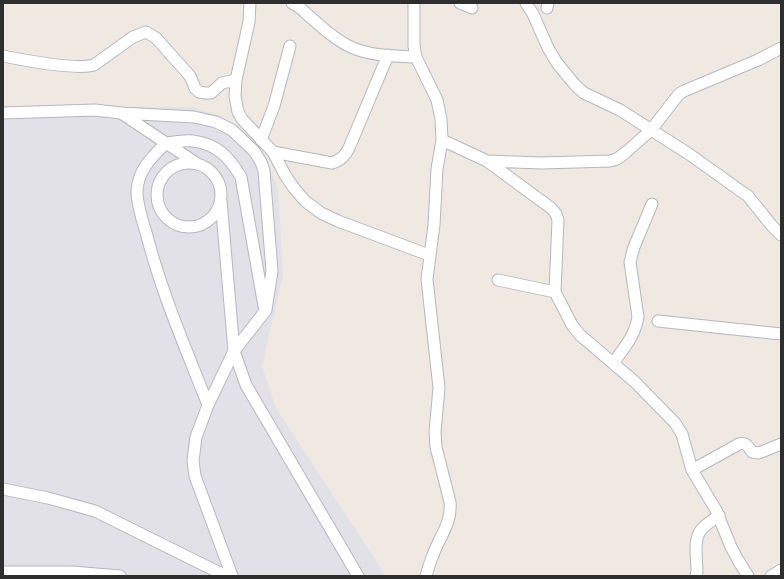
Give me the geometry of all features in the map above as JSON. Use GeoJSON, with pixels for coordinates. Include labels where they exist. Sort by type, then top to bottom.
{"type":"FeatureCollection","features":[{"type":"Feature","properties":{"kind":"street"},"geometry":{"type":"LineString","coordinates":[[250,3],[249,22],[236,80],[235,96],[238,112],[242,119],[273,152],[285,175],[294,188],[305,201],[321,213],[338,221],[429,255]]}},
{"type":"Feature","properties":{"kind":"street"},"geometry":{"type":"LineString","coordinates":[[292,3],[345,44],[362,51],[416,58]]}},
{"type":"Feature","properties":{"kind":"street"},"geometry":{"type":"LineString","coordinates":[[414,3],[414,46],[416,58],[437,100],[441,119],[442,140],[437,168],[434,225],[427,279],[439,388],[435,432],[436,447],[451,510],[450,518],[433,554],[426,576]]}},
{"type":"Feature","properties":{"kind":"street"},"geometry":{"type":"LineString","coordinates":[[460,3],[472,8]]}},
{"type":"Feature","properties":{"kind":"street"},"geometry":{"type":"LineString","coordinates":[[526,3],[557,63],[576,86],[584,93],[620,110],[689,154],[748,196],[781,235]]}},
{"type":"Feature","properties":{"kind":"street"},"geometry":{"type":"LineString","coordinates":[[3,56],[54,64],[88,67],[94,65],[134,37],[146,32],[156,38],[190,76],[195,88],[199,92],[208,94],[222,83],[236,80]]}},
{"type":"Feature","properties":{"kind":"street"},"geometry":{"type":"LineString","coordinates":[[261,140],[278,94],[290,46]]}},
{"type":"Feature","properties":{"kind":"street"},"geometry":{"type":"LineString","coordinates":[[487,161],[542,163],[610,161],[617,159],[651,130],[679,94],[684,90],[758,60],[781,48]]}},
{"type":"Feature","properties":{"kind":"street"},"geometry":{"type":"LineString","coordinates":[[273,152],[332,163],[338,161],[345,155],[349,148],[388,55]]}},
{"type":"Feature","properties":{"kind":"street"},"geometry":{"type":"LineString","coordinates":[[3,113],[95,110],[206,118],[232,130],[254,152],[261,162],[264,171],[272,271],[266,310],[234,351],[208,405],[196,437],[193,461],[194,476],[232,576]]}},
{"type":"Feature","properties":{"kind":"street"},"geometry":{"type":"LineString","coordinates":[[121,113],[196,163],[208,168],[217,177],[221,188],[234,351],[246,385],[358,576]]}},
{"type":"Feature","properties":{"kind":"street"},"geometry":{"type":"LineString","coordinates":[[442,140],[487,161],[551,208],[556,214],[558,220],[555,292],[572,326],[580,336],[635,382],[676,423],[682,434],[692,470],[719,515],[731,547],[748,576]]}},
{"type":"Feature","properties":{"kind":"street"},"geometry":{"type":"LineString","coordinates":[[208,405],[166,298],[151,253],[137,191],[142,171],[146,163],[166,143],[193,141],[210,146],[219,150],[233,163],[241,177],[265,312]]}},
{"type":"Feature","properties":{"kind":"street"},"geometry":{"type":"LineString","coordinates":[[196,163],[183,163],[171,168],[162,177],[158,189],[157,201],[162,213],[171,222],[183,227],[196,227],[208,222],[217,213],[222,201]]}},
{"type":"Feature","properties":{"kind":"street"},"geometry":{"type":"LineString","coordinates":[[613,363],[633,335],[638,317],[630,262],[634,246],[652,204]]}},
{"type":"Feature","properties":{"kind":"street"},"geometry":{"type":"LineString","coordinates":[[498,280],[555,292]]}},
{"type":"Feature","properties":{"kind":"street"},"geometry":{"type":"LineString","coordinates":[[658,321],[781,334]]}},
{"type":"Feature","properties":{"kind":"street"},"geometry":{"type":"LineString","coordinates":[[692,470],[739,444],[747,444],[752,452],[759,453],[781,444]]}},
{"type":"Feature","properties":{"kind":"street"},"geometry":{"type":"LineString","coordinates":[[3,489],[48,498],[94,511],[226,576]]}},
{"type":"Feature","properties":{"kind":"street"},"geometry":{"type":"LineString","coordinates":[[696,576],[697,540],[699,534],[702,529],[719,515]]}},
{"type":"Feature","properties":{"kind":"street"},"geometry":{"type":"LineString","coordinates":[[771,576],[781,570]]}},
{"type":"Feature","properties":{"kind":"street"},"geometry":{"type":"LineString","coordinates":[[3,572],[72,572],[120,576]]}},
{"type":"Feature","properties":{"kind":"shaded area"},"geometry":{"type":"Polygon","coordinates":[[[3,106],[190,107],[221,116],[248,136],[266,158],[278,189],[283,275],[262,366],[276,408],[380,567],[384,576],[3,576],[3,106]]]}}]}
